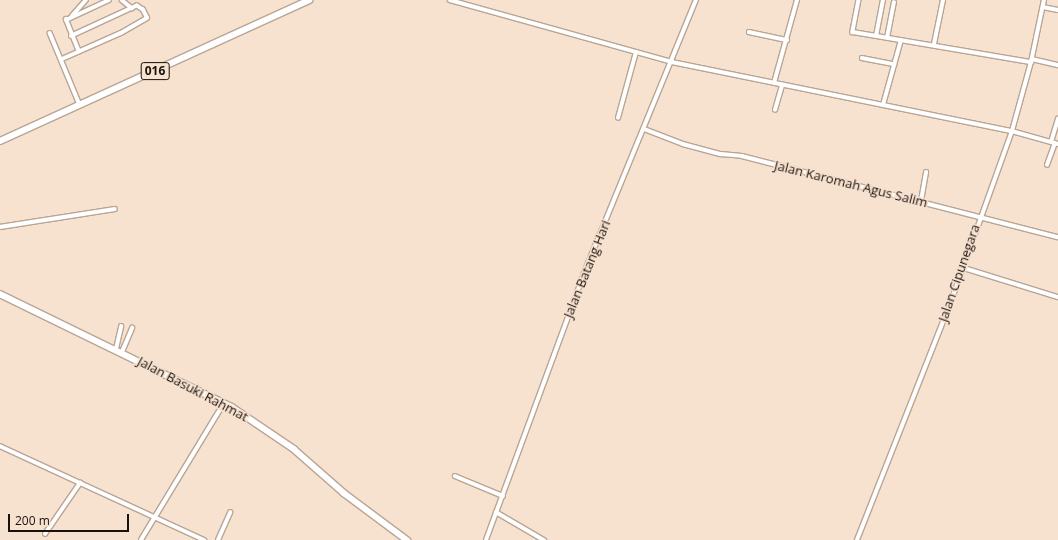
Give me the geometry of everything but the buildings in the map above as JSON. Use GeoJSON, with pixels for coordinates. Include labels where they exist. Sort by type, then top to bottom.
{"type":"FeatureCollection","features":[{"type":"Feature","properties":{"kind":"main road","name":"016"},"geometry":{"type":"LineString","coordinates":[[0,141],[310,0]]}},
{"type":"Feature","properties":{"kind":"main road","name":"Jalan Basuki Rahmat"},"geometry":{"type":"LineString","coordinates":[[0,294],[116,349],[224,403],[294,449],[344,493],[406,540]]}},
{"type":"Feature","properties":{"kind":"street"},"geometry":{"type":"LineString","coordinates":[[79,52],[66,22],[86,0]]}},
{"type":"Feature","properties":{"kind":"street"},"geometry":{"type":"LineString","coordinates":[[71,17],[109,0]]}},
{"type":"Feature","properties":{"kind":"street"},"geometry":{"type":"LineString","coordinates":[[122,0],[132,8]]}},
{"type":"Feature","properties":{"kind":"street"},"geometry":{"type":"LineString","coordinates":[[450,0],[672,62],[774,84],[1012,131],[1055,143]]}},
{"type":"Feature","properties":{"kind":"street","name":"Jalan Batang Hari"},"geometry":{"type":"LineString","coordinates":[[486,540],[584,273],[672,62],[696,0]]}},
{"type":"Feature","properties":{"kind":"street"},"geometry":{"type":"LineString","coordinates":[[774,84],[798,0]]}},
{"type":"Feature","properties":{"kind":"street"},"geometry":{"type":"LineString","coordinates":[[859,0],[851,31],[1058,65]]}},
{"type":"Feature","properties":{"kind":"street"},"geometry":{"type":"LineString","coordinates":[[876,36],[883,0]]}},
{"type":"Feature","properties":{"kind":"street"},"geometry":{"type":"LineString","coordinates":[[934,44],[943,0]]}},
{"type":"Feature","properties":{"kind":"street","name":"Jalan Cipunegara"},"geometry":{"type":"LineString","coordinates":[[857,540],[949,307],[979,216],[1012,131],[1031,61],[1044,0]]}},
{"type":"Feature","properties":{"kind":"street"},"geometry":{"type":"LineString","coordinates":[[887,38],[894,3]]}},
{"type":"Feature","properties":{"kind":"street"},"geometry":{"type":"LineString","coordinates":[[62,59],[146,21],[141,9],[137,6],[72,36]]}},
{"type":"Feature","properties":{"kind":"street"},"geometry":{"type":"LineString","coordinates":[[1043,7],[1058,10]]}},
{"type":"Feature","properties":{"kind":"street"},"geometry":{"type":"LineString","coordinates":[[749,32],[787,40]]}},
{"type":"Feature","properties":{"kind":"street"},"geometry":{"type":"LineString","coordinates":[[50,33],[80,105]]}},
{"type":"Feature","properties":{"kind":"street"},"geometry":{"type":"LineString","coordinates":[[883,105],[900,40]]}},
{"type":"Feature","properties":{"kind":"street"},"geometry":{"type":"LineString","coordinates":[[618,118],[636,52]]}},
{"type":"Feature","properties":{"kind":"street"},"geometry":{"type":"LineString","coordinates":[[862,58],[894,64]]}},
{"type":"Feature","properties":{"kind":"street"},"geometry":{"type":"LineString","coordinates":[[775,110],[782,85]]}},
{"type":"Feature","properties":{"kind":"street"},"geometry":{"type":"LineString","coordinates":[[1047,165],[1055,143],[1058,119]]}},
{"type":"Feature","properties":{"kind":"street","name":"Jalan Karomah Agus Salim"},"geometry":{"type":"LineString","coordinates":[[644,129],[683,144],[721,154],[742,156],[1058,237]]}},
{"type":"Feature","properties":{"kind":"street"},"geometry":{"type":"LineString","coordinates":[[921,201],[926,172]]}},
{"type":"Feature","properties":{"kind":"street"},"geometry":{"type":"LineString","coordinates":[[0,227],[115,209]]}},
{"type":"Feature","properties":{"kind":"street"},"geometry":{"type":"LineString","coordinates":[[962,267],[1058,297]]}},
{"type":"Feature","properties":{"kind":"street"},"geometry":{"type":"LineString","coordinates":[[116,349],[121,327]]}},
{"type":"Feature","properties":{"kind":"street"},"geometry":{"type":"LineString","coordinates":[[122,352],[132,328]]}},
{"type":"Feature","properties":{"kind":"street"},"geometry":{"type":"LineString","coordinates":[[141,540],[224,403]]}},
{"type":"Feature","properties":{"kind":"street"},"geometry":{"type":"LineString","coordinates":[[0,446],[204,540]]}},
{"type":"Feature","properties":{"kind":"street"},"geometry":{"type":"LineString","coordinates":[[456,476],[503,496]]}},
{"type":"Feature","properties":{"kind":"street"},"geometry":{"type":"LineString","coordinates":[[45,534],[80,484]]}},
{"type":"Feature","properties":{"kind":"street"},"geometry":{"type":"LineString","coordinates":[[496,512],[544,540]]}},
{"type":"Feature","properties":{"kind":"street"},"geometry":{"type":"LineString","coordinates":[[218,540],[230,513]]}}]}
